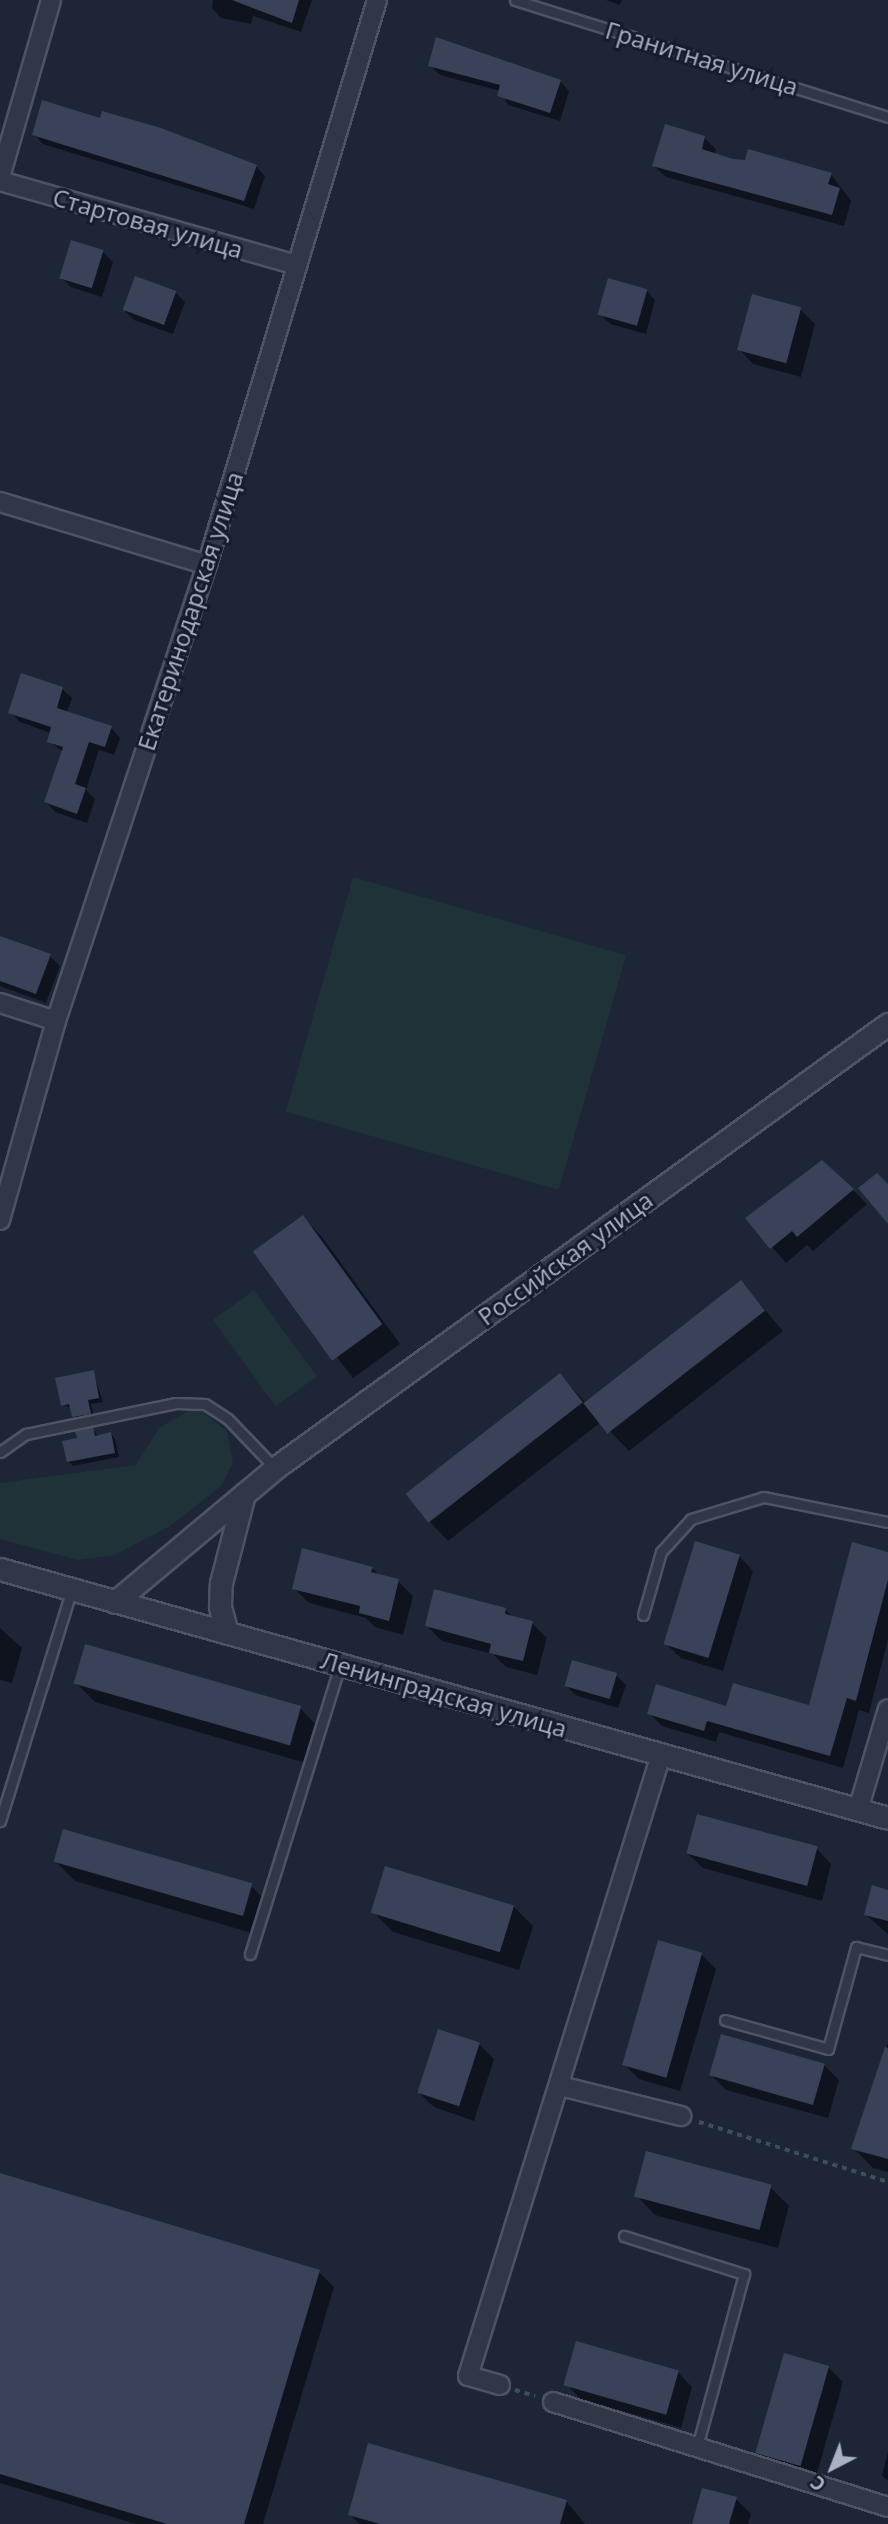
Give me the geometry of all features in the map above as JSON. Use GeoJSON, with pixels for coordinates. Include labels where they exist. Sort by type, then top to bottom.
{"type":"FeatureCollection","features":[{"type":"Feature","properties":{"kind":"street"},"geometry":{"type":"LineString","coordinates":[[0,179],[51,0]]}},
{"type":"Feature","properties":{"kind":"street","name":"Екатеринодарская улица"},"geometry":{"type":"LineString","coordinates":[[0,1220],[57,1021],[207,565],[377,0]]}},
{"type":"Feature","properties":{"kind":"street","name":"Стартовая улица"},"geometry":{"type":"LineString","coordinates":[[0,179],[297,265]]}},
{"type":"Feature","properties":{"kind":"street"},"geometry":{"type":"LineString","coordinates":[[0,502],[207,565]]}},
{"type":"Feature","properties":{"kind":"street"},"geometry":{"type":"LineString","coordinates":[[0,1003],[57,1021]]}},
{"type":"Feature","properties":{"kind":"street","name":"Российская улица"},"geometry":{"type":"LineString","coordinates":[[116,1601],[275,1468],[888,1024]]}},
{"type":"Feature","properties":{"kind":"street"},"geometry":{"type":"LineString","coordinates":[[227,1633],[220,1606],[221,1583],[244,1494]]}},
{"type":"Feature","properties":{"kind":"street","name":"Ленинградская улица"},"geometry":{"type":"LineString","coordinates":[[0,1569],[888,1818]]}},
{"type":"Feature","properties":{"kind":"street"},"geometry":{"type":"LineString","coordinates":[[858,1810],[888,1709]]}},
{"type":"Feature","properties":{"kind":"street"},"geometry":{"type":"LineString","coordinates":[[500,2385],[468,2375],[661,1755]]}},
{"type":"Feature","properties":{"kind":"street"},"geometry":{"type":"LineString","coordinates":[[560,2086],[681,2116]]}},
{"type":"Feature","properties":{"kind":"street"},"geometry":{"type":"LineString","coordinates":[[553,2402],[888,2507]]}},
{"type":"Feature","properties":{"kind":"lane","name":"Гранитная улица"},"geometry":{"type":"LineString","coordinates":[[515,0],[888,117]]}},
{"type":"Feature","properties":{"kind":"lane"},"geometry":{"type":"LineString","coordinates":[[0,1452],[26,1434],[176,1403],[205,1404],[228,1419],[275,1468]]}},
{"type":"Feature","properties":{"kind":"lane"},"geometry":{"type":"LineString","coordinates":[[643,1615],[661,1552],[691,1519],[764,1497],[888,1522]]}},
{"type":"Feature","properties":{"kind":"lane"},"geometry":{"type":"LineString","coordinates":[[0,1821],[72,1589]]}},
{"type":"Feature","properties":{"kind":"lane"},"geometry":{"type":"LineString","coordinates":[[250,1954],[340,1665]]}},
{"type":"Feature","properties":{"kind":"lane"},"geometry":{"type":"LineString","coordinates":[[724,2020],[828,2049],[856,1947],[888,1955]]}},
{"type":"Feature","properties":{"kind":"lane"},"geometry":{"type":"LineString","coordinates":[[624,2236],[744,2274],[697,2447]]}},
{"type":"Feature","properties":{"kind":"path"},"geometry":{"type":"LineString","coordinates":[[681,2116],[888,2182]]}},
{"type":"Feature","properties":{"kind":"path"},"geometry":{"type":"LineString","coordinates":[[500,2385],[553,2402]]}},
{"type":"Feature","properties":{"kind":"shaded area"},"geometry":{"type":"Polygon","coordinates":[[[353,877],[626,955],[559,1190],[286,1112],[353,877]]]}},
{"type":"Feature","properties":{"kind":"shaded area"},"geometry":{"type":"Polygon","coordinates":[[[254,1290],[317,1377],[276,1407],[213,1320],[254,1290]]]}},
{"type":"Feature","properties":{"kind":"shaded area"},"geometry":{"type":"Polygon","coordinates":[[[188,1411],[201,1411],[227,1431],[233,1463],[221,1486],[169,1527],[114,1555],[78,1560],[0,1539],[0,1483],[136,1465],[159,1428],[188,1411]]]}},
{"type":"Feature","properties":{"kind":"building"},"geometry":{"type":"Polygon","coordinates":[[[232,0],[299,0],[292,23],[232,0]]]}},
{"type":"Feature","properties":{"kind":"building"},"geometry":{"type":"Polygon","coordinates":[[[436,37],[561,80],[550,113],[497,96],[500,85],[428,66],[436,37]]]}},
{"type":"Feature","properties":{"kind":"building"},"geometry":{"type":"Polygon","coordinates":[[[42,100],[100,118],[102,111],[161,128],[257,165],[244,201],[32,135],[42,100]]]}},
{"type":"Feature","properties":{"kind":"building"},"geometry":{"type":"Polygon","coordinates":[[[665,124],[705,136],[702,149],[733,159],[745,160],[748,149],[832,173],[828,184],[840,188],[832,215],[652,166],[665,124]]]}},
{"type":"Feature","properties":{"kind":"building"},"geometry":{"type":"Polygon","coordinates":[[[71,240],[104,250],[92,288],[59,278],[71,240]]]}},
{"type":"Feature","properties":{"kind":"building"},"geometry":{"type":"Polygon","coordinates":[[[135,276],[176,291],[164,325],[123,310],[135,276]]]}},
{"type":"Feature","properties":{"kind":"building"},"geometry":{"type":"Polygon","coordinates":[[[608,278],[647,289],[637,326],[598,315],[608,278]]]}},
{"type":"Feature","properties":{"kind":"building"},"geometry":{"type":"Polygon","coordinates":[[[752,294],[801,307],[786,363],[737,350],[752,294]]]}},
{"type":"Feature","properties":{"kind":"building"},"geometry":{"type":"Polygon","coordinates":[[[21,673],[63,687],[57,708],[112,726],[105,747],[89,742],[75,784],[86,788],[77,814],[44,802],[63,747],[47,742],[51,727],[8,713],[21,673]]]}},
{"type":"Feature","properties":{"kind":"building"},"geometry":{"type":"Polygon","coordinates":[[[0,936],[51,954],[36,994],[0,981],[0,936]]]}},
{"type":"Feature","properties":{"kind":"building"},"geometry":{"type":"Polygon","coordinates":[[[822,1160],[854,1189],[797,1237],[792,1231],[770,1249],[745,1218],[822,1160]]]}},
{"type":"Feature","properties":{"kind":"building"},"geometry":{"type":"Polygon","coordinates":[[[877,1173],[888,1184],[888,1224],[858,1188],[877,1173]]]}},
{"type":"Feature","properties":{"kind":"building"},"geometry":{"type":"Polygon","coordinates":[[[303,1215],[382,1324],[332,1361],[253,1251],[303,1215]]]}},
{"type":"Feature","properties":{"kind":"building"},"geometry":{"type":"Polygon","coordinates":[[[741,1280],[765,1311],[607,1434],[583,1403],[741,1280]]]}},
{"type":"Feature","properties":{"kind":"building"},"geometry":{"type":"Polygon","coordinates":[[[94,1370],[99,1398],[88,1400],[91,1414],[72,1417],[69,1404],[61,1406],[55,1378],[94,1370]]]}},
{"type":"Feature","properties":{"kind":"building"},"geometry":{"type":"Polygon","coordinates":[[[560,1373],[583,1402],[428,1523],[406,1494],[560,1373]]]}},
{"type":"Feature","properties":{"kind":"building"},"geometry":{"type":"Polygon","coordinates":[[[93,1427],[95,1436],[111,1432],[115,1453],[67,1462],[62,1441],[77,1438],[75,1431],[93,1427]]]}},
{"type":"Feature","properties":{"kind":"building"},"geometry":{"type":"Polygon","coordinates":[[[695,1541],[740,1555],[708,1658],[663,1644],[695,1541]]]}},
{"type":"Feature","properties":{"kind":"building"},"geometry":{"type":"Polygon","coordinates":[[[852,1542],[888,1552],[888,1580],[856,1701],[847,1698],[830,1756],[707,1721],[704,1731],[647,1714],[656,1684],[726,1706],[733,1683],[809,1705],[852,1542]]]}},
{"type":"Feature","properties":{"kind":"building"},"geometry":{"type":"Polygon","coordinates":[[[302,1548],[373,1567],[371,1572],[399,1579],[389,1621],[359,1613],[360,1606],[292,1589],[302,1548]]]}},
{"type":"Feature","properties":{"kind":"building"},"geometry":{"type":"Polygon","coordinates":[[[434,1589],[506,1608],[505,1614],[533,1621],[523,1661],[489,1653],[491,1644],[425,1626],[434,1589]]]}},
{"type":"Feature","properties":{"kind":"building"},"geometry":{"type":"Polygon","coordinates":[[[85,1644],[301,1706],[290,1745],[74,1683],[85,1644]]]}},
{"type":"Feature","properties":{"kind":"building"},"geometry":{"type":"Polygon","coordinates":[[[572,1660],[617,1673],[610,1699],[565,1686],[572,1660]]]}},
{"type":"Feature","properties":{"kind":"building"},"geometry":{"type":"Polygon","coordinates":[[[697,1814],[818,1846],[807,1886],[686,1854],[697,1814]]]}},
{"type":"Feature","properties":{"kind":"building"},"geometry":{"type":"Polygon","coordinates":[[[63,1829],[252,1883],[243,1916],[54,1862],[63,1829]]]}},
{"type":"Feature","properties":{"kind":"building"},"geometry":{"type":"Polygon","coordinates":[[[385,1866],[514,1905],[500,1952],[371,1913],[385,1866]]]}},
{"type":"Feature","properties":{"kind":"building"},"geometry":{"type":"Polygon","coordinates":[[[872,1885],[888,1890],[888,1921],[864,1915],[872,1885]]]}},
{"type":"Feature","properties":{"kind":"building"},"geometry":{"type":"Polygon","coordinates":[[[658,1940],[702,1953],[666,2078],[622,2065],[658,1940]]]}},
{"type":"Feature","properties":{"kind":"building"},"geometry":{"type":"Polygon","coordinates":[[[438,2029],[480,2043],[459,2106],[417,2093],[438,2029]]]}},
{"type":"Feature","properties":{"kind":"building"},"geometry":{"type":"Polygon","coordinates":[[[721,2034],[825,2064],[813,2105],[709,2075],[721,2034]]]}},
{"type":"Feature","properties":{"kind":"building"},"geometry":{"type":"Polygon","coordinates":[[[885,2047],[888,2048],[888,2159],[851,2149],[885,2047]]]}},
{"type":"Feature","properties":{"kind":"building"},"geometry":{"type":"Polygon","coordinates":[[[646,2151],[772,2185],[759,2230],[634,2196],[646,2151]]]}},
{"type":"Feature","properties":{"kind":"building"},"geometry":{"type":"Polygon","coordinates":[[[0,2173],[320,2270],[244,2524],[167,2524],[0,2474],[0,2173]]]}},
{"type":"Feature","properties":{"kind":"building"},"geometry":{"type":"Polygon","coordinates":[[[576,2341],[679,2370],[666,2415],[563,2385],[576,2341]]]}},
{"type":"Feature","properties":{"kind":"building"},"geometry":{"type":"Polygon","coordinates":[[[784,2353],[829,2366],[801,2466],[755,2453],[784,2353]]]}},
{"type":"Feature","properties":{"kind":"building"},"geometry":{"type":"Polygon","coordinates":[[[368,2443],[567,2500],[560,2524],[380,2524],[348,2515],[368,2443]]]}},
{"type":"Feature","properties":{"kind":"building"},"geometry":{"type":"Polygon","coordinates":[[[702,2488],[737,2497],[729,2524],[692,2524],[702,2488]]]}}]}
